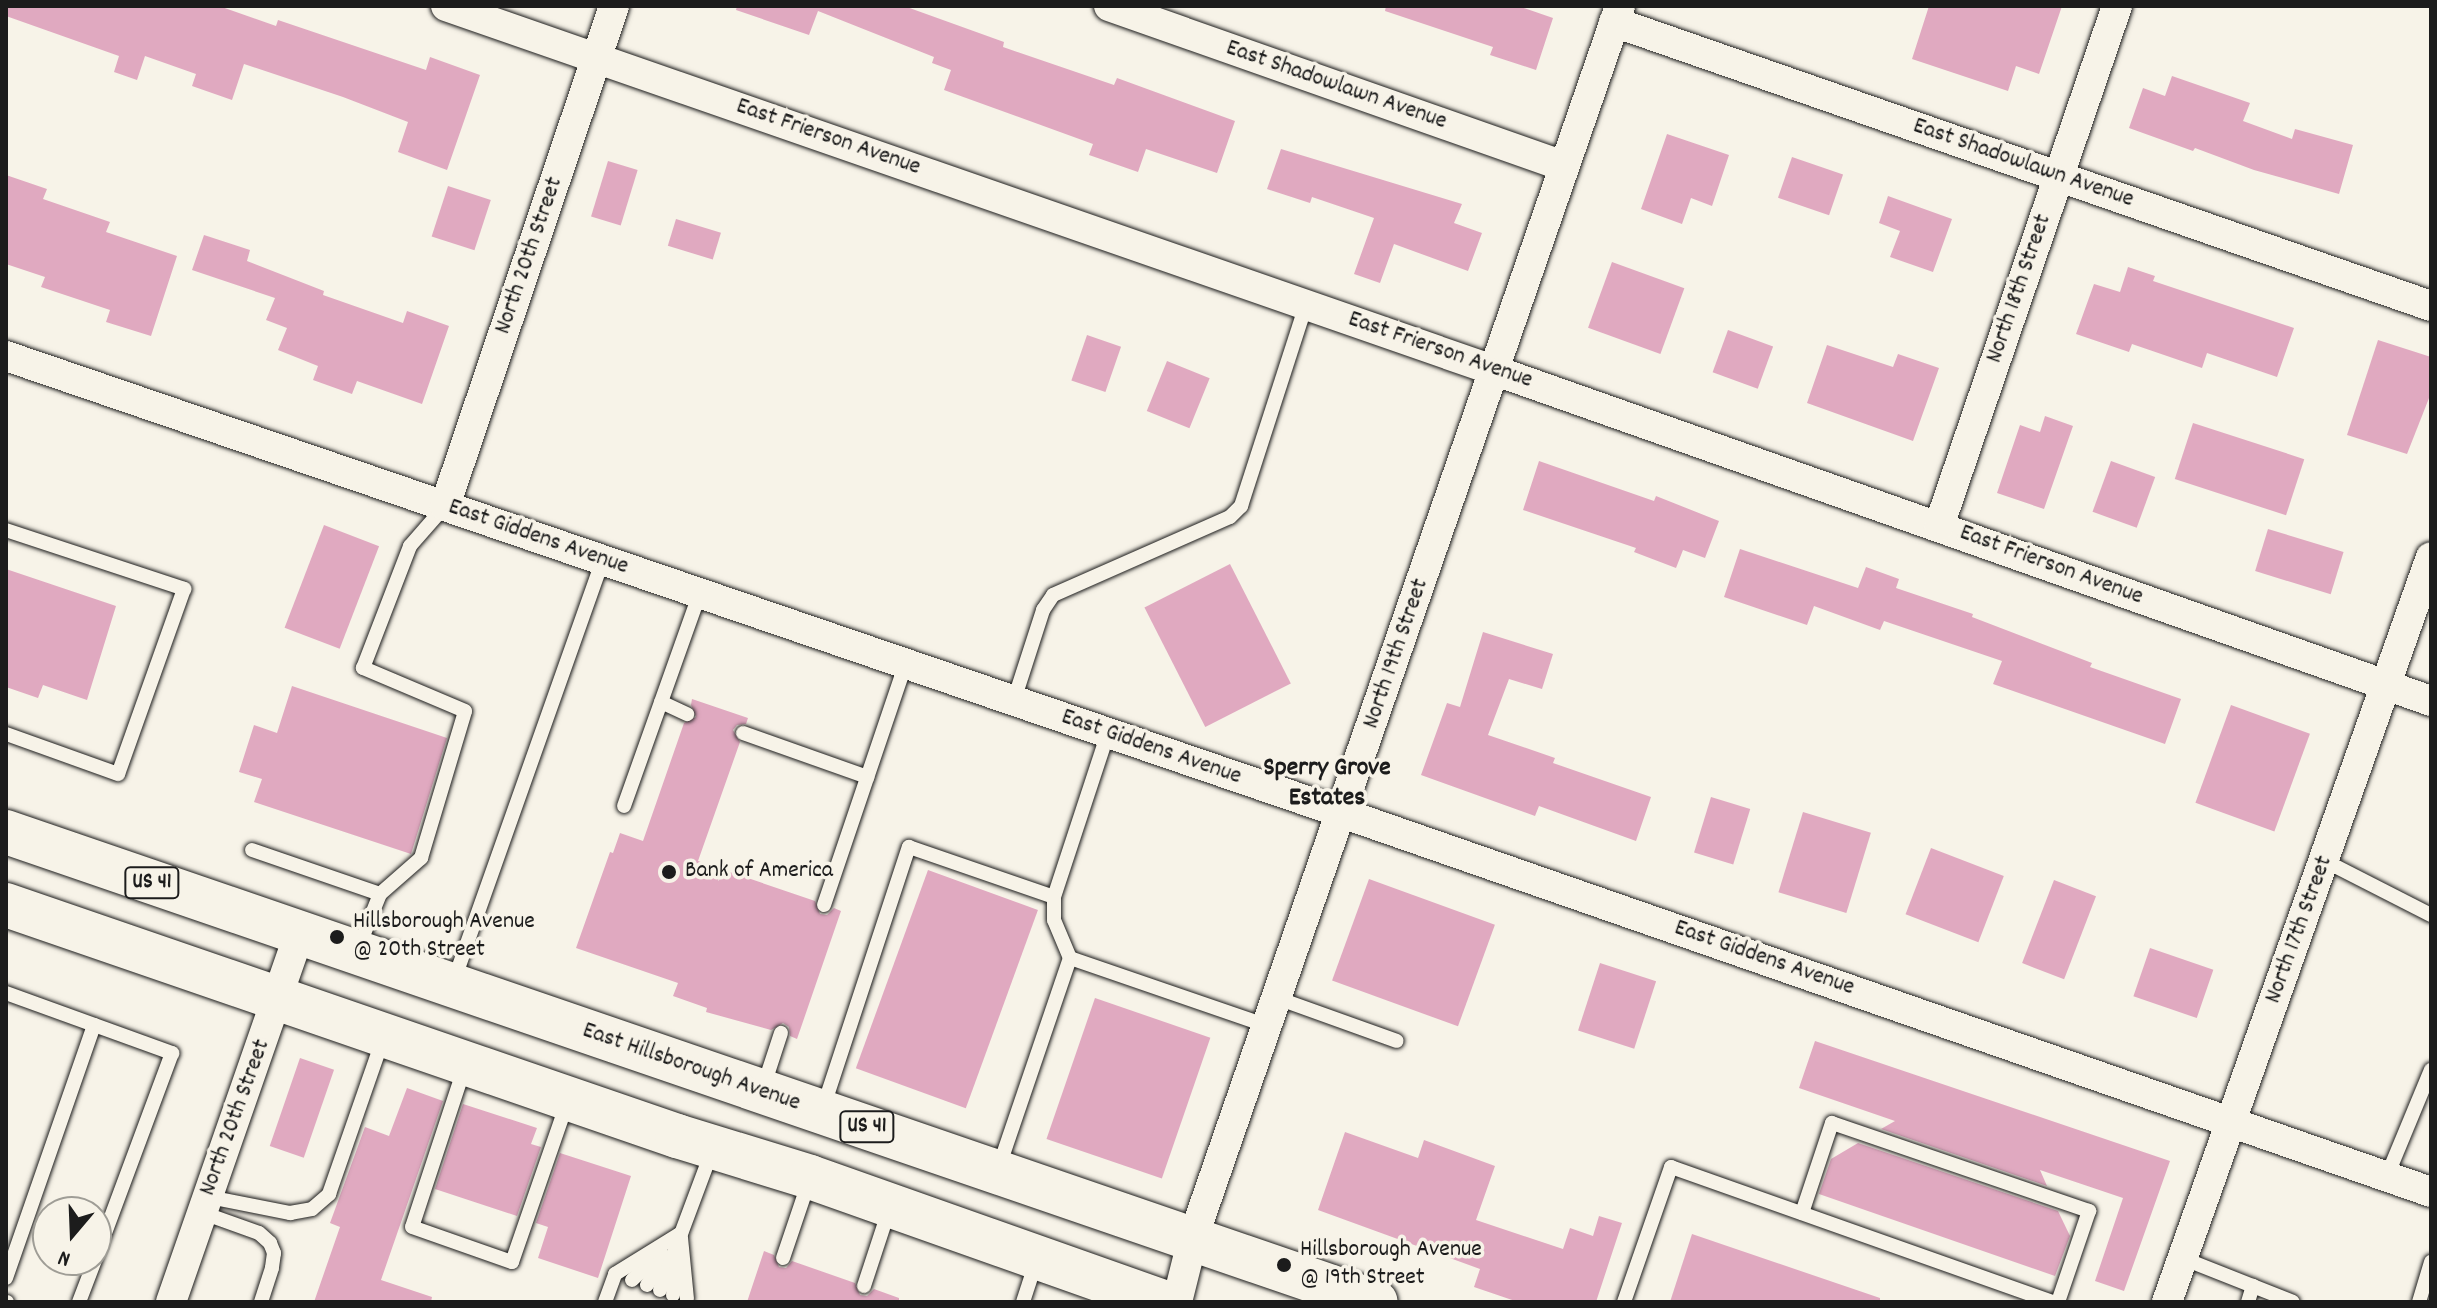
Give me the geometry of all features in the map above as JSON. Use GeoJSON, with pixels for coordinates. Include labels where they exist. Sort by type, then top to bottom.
{"type":"FeatureCollection","features":[{"type":"Feature","properties":{"kind":"main road","name":"East Hillsborough Avenue"},"geometry":{"type":"LineString","coordinates":[[6,832],[1376,1302]]}},
{"type":"Feature","properties":{"kind":"main road"},"geometry":{"type":"LineString","coordinates":[[6,905],[569,1099],[810,1177],[1163,1302]]}},
{"type":"Feature","properties":{"kind":"street","name":"East Frierson Avenue"},"geometry":{"type":"LineString","coordinates":[[446,6],[1939,526],[2431,701]]}},
{"type":"Feature","properties":{"kind":"street","name":"North 20th Street"},"geometry":{"type":"LineString","coordinates":[[445,506],[614,6]]}},
{"type":"Feature","properties":{"kind":"street","name":"East Shadowlawn Avenue"},"geometry":{"type":"LineString","coordinates":[[1109,6],[1563,166]]}},
{"type":"Feature","properties":{"kind":"street","name":"North 18th Street"},"geometry":{"type":"LineString","coordinates":[[1939,526],[2117,6]]}},
{"type":"Feature","properties":{"kind":"street","name":"East Shadowlawn Avenue"},"geometry":{"type":"LineString","coordinates":[[1617,14],[2058,176],[2431,306]]}},
{"type":"Feature","properties":{"kind":"street","name":"North 19th Street"},"geometry":{"type":"LineString","coordinates":[[1177,1302],[1193,1238],[1496,371],[1617,14]]}},
{"type":"Feature","properties":{"kind":"street","name":"East Giddens Avenue"},"geometry":{"type":"LineString","coordinates":[[6,356],[1342,813],[2431,1192]]}},
{"type":"Feature","properties":{"kind":"street","name":"North 17th Street"},"geometry":{"type":"LineString","coordinates":[[2167,1302],[2431,557]]}},
{"type":"Feature","properties":{"kind":"street","name":"North 20th Street"},"geometry":{"type":"LineString","coordinates":[[171,1302],[299,934]]}},
{"type":"Feature","properties":{"kind":"lane"},"geometry":{"type":"LineString","coordinates":[[1014,700],[1043,610],[1053,595],[1230,517],[1241,506],[1306,305]]}},
{"type":"Feature","properties":{"kind":"lane"},"geometry":{"type":"LineString","coordinates":[[356,954],[380,894],[421,858],[465,711],[363,668],[410,546],[445,506]]}},
{"type":"Feature","properties":{"kind":"lane"},"geometry":{"type":"LineString","coordinates":[[6,530],[184,589],[118,774],[6,734]]}},
{"type":"Feature","properties":{"kind":"lane"},"geometry":{"type":"LineString","coordinates":[[452,987],[603,560]]}},
{"type":"Feature","properties":{"kind":"lane"},"geometry":{"type":"LineString","coordinates":[[624,806],[700,593]]}},
{"type":"Feature","properties":{"kind":"lane"},"geometry":{"type":"LineString","coordinates":[[824,905],[906,663]]}},
{"type":"Feature","properties":{"kind":"lane"},"geometry":{"type":"LineString","coordinates":[[661,702],[687,714]]}},
{"type":"Feature","properties":{"kind":"lane"},"geometry":{"type":"LineString","coordinates":[[743,733],[867,777]]}},
{"type":"Feature","properties":{"kind":"lane"},"geometry":{"type":"LineString","coordinates":[[998,1170],[1070,958],[1054,920],[1054,897],[1108,733]]}},
{"type":"Feature","properties":{"kind":"lane"},"geometry":{"type":"LineString","coordinates":[[822,1112],[909,847],[1054,897]]}},
{"type":"Feature","properties":{"kind":"lane"},"geometry":{"type":"LineString","coordinates":[[252,850],[380,894]]}},
{"type":"Feature","properties":{"kind":"lane"},"geometry":{"type":"LineString","coordinates":[[2325,861],[2431,915]]}},
{"type":"Feature","properties":{"kind":"lane"},"geometry":{"type":"LineString","coordinates":[[1070,958],[1267,1026]]}},
{"type":"Feature","properties":{"kind":"lane"},"geometry":{"type":"LineString","coordinates":[[6,993],[172,1053],[112,1213]]}},
{"type":"Feature","properties":{"kind":"lane"},"geometry":{"type":"LineString","coordinates":[[1277,998],[1397,1041]]}},
{"type":"Feature","properties":{"kind":"lane"},"geometry":{"type":"LineString","coordinates":[[6,1278],[94,1025]]}},
{"type":"Feature","properties":{"kind":"lane"},"geometry":{"type":"LineString","coordinates":[[762,1092],[781,1033]]}},
{"type":"Feature","properties":{"kind":"lane"},"geometry":{"type":"LineString","coordinates":[[206,1205],[290,1213],[312,1209],[329,1194],[384,1036]]}},
{"type":"Feature","properties":{"kind":"lane"},"geometry":{"type":"LineString","coordinates":[[466,1064],[412,1227],[512,1262],[569,1099]]}},
{"type":"Feature","properties":{"kind":"lane"},"geometry":{"type":"LineString","coordinates":[[2387,1176],[2431,1070]]}},
{"type":"Feature","properties":{"kind":"lane"},"geometry":{"type":"LineString","coordinates":[[1624,1302],[1671,1167],[1802,1213],[2056,1302],[2089,1211],[1832,1123],[1802,1213]]}},
{"type":"Feature","properties":{"kind":"lane"},"geometry":{"type":"LineString","coordinates":[[681,1233],[660,1290],[714,1147]]}},
{"type":"Feature","properties":{"kind":"lane"},"geometry":{"type":"LineString","coordinates":[[783,1258],[810,1177]]}},
{"type":"Feature","properties":{"kind":"lane"},"geometry":{"type":"LineString","coordinates":[[206,1205],[259,1233],[270,1243],[274,1253],[272,1268],[261,1302]]}},
{"type":"Feature","properties":{"kind":"lane"},"geometry":{"type":"LineString","coordinates":[[864,1286],[891,1206]]}},
{"type":"Feature","properties":{"kind":"lane"},"geometry":{"type":"LineString","coordinates":[[605,1302],[615,1274],[681,1233]]}},
{"type":"Feature","properties":{"kind":"lane"},"geometry":{"type":"LineString","coordinates":[[1023,1302],[1037,1258]]}},
{"type":"Feature","properties":{"kind":"lane"},"geometry":{"type":"LineString","coordinates":[[2182,1258],[2293,1302]]}},
{"type":"Feature","properties":{"kind":"lane"},"geometry":{"type":"LineString","coordinates":[[2419,1302],[2431,1262]]}},
{"type":"Feature","properties":{"kind":"lane"},"geometry":{"type":"LineString","coordinates":[[79,1302],[88,1276]]}},
{"type":"Feature","properties":{"kind":"lane"},"geometry":{"type":"LineString","coordinates":[[2248,1302],[2253,1286]]}},
{"type":"Feature","properties":{"kind":"building"},"geometry":{"type":"Polygon","coordinates":[[[6,6],[219,6],[276,26],[278,20],[426,70],[430,57],[480,75],[447,170],[398,152],[408,122],[343,97],[244,64],[232,100],[192,86],[196,74],[145,56],[137,80],[114,72],[119,56],[6,16],[6,6]]]}},
{"type":"Feature","properties":{"kind":"building"},"geometry":{"type":"Polygon","coordinates":[[[737,6],[904,6],[1004,42],[1003,47],[1114,85],[1117,78],[1235,121],[1217,173],[1146,149],[1138,172],[1089,155],[1093,144],[944,90],[951,70],[932,63],[934,57],[818,11],[809,35],[736,10],[737,6]]]}},
{"type":"Feature","properties":{"kind":"building"},"geometry":{"type":"Polygon","coordinates":[[[1386,6],[1518,6],[1553,18],[1536,70],[1490,55],[1493,47],[1385,11],[1386,6]]]}},
{"type":"Feature","properties":{"kind":"building"},"geometry":{"type":"Polygon","coordinates":[[[1929,6],[2062,6],[2039,74],[2016,66],[2008,91],[1912,59],[1929,6]]]}},
{"type":"Feature","properties":{"kind":"building"},"geometry":{"type":"Polygon","coordinates":[[[2172,76],[2250,103],[2243,121],[2292,139],[2295,129],[2353,145],[2339,194],[2254,170],[2195,148],[2193,151],[2129,128],[2143,88],[2165,96],[2172,76]]]}},
{"type":"Feature","properties":{"kind":"building"},"geometry":{"type":"Polygon","coordinates":[[[1667,134],[1729,155],[1712,206],[1691,198],[1682,224],[1641,209],[1667,134]]]}},
{"type":"Feature","properties":{"kind":"building"},"geometry":{"type":"Polygon","coordinates":[[[1281,149],[1462,204],[1454,223],[1482,233],[1468,271],[1394,244],[1380,283],[1354,274],[1374,218],[1312,197],[1310,203],[1267,189],[1281,149]]]}},
{"type":"Feature","properties":{"kind":"building"},"geometry":{"type":"Polygon","coordinates":[[[1792,157],[1843,175],[1829,215],[1778,198],[1792,157]]]}},
{"type":"Feature","properties":{"kind":"building"},"geometry":{"type":"Polygon","coordinates":[[[608,161],[638,170],[621,226],[591,216],[608,161]]]}},
{"type":"Feature","properties":{"kind":"building"},"geometry":{"type":"Polygon","coordinates":[[[6,175],[47,189],[43,199],[110,222],[106,232],[177,256],[151,336],[106,322],[110,310],[41,287],[45,277],[6,264],[6,175]]]}},
{"type":"Feature","properties":{"kind":"building"},"geometry":{"type":"Polygon","coordinates":[[[448,186],[491,200],[474,250],[432,236],[448,186]]]}},
{"type":"Feature","properties":{"kind":"building"},"geometry":{"type":"Polygon","coordinates":[[[1888,196],[1952,219],[1933,272],[1890,257],[1900,231],[1879,223],[1888,196]]]}},
{"type":"Feature","properties":{"kind":"building"},"geometry":{"type":"Polygon","coordinates":[[[676,219],[721,233],[713,260],[668,246],[676,219]]]}},
{"type":"Feature","properties":{"kind":"building"},"geometry":{"type":"Polygon","coordinates":[[[204,235],[250,250],[247,261],[324,291],[323,295],[403,323],[407,311],[449,326],[422,404],[357,381],[352,394],[313,380],[318,366],[278,350],[287,328],[266,320],[275,298],[192,270],[204,235]]]}},
{"type":"Feature","properties":{"kind":"building"},"geometry":{"type":"Polygon","coordinates":[[[1612,262],[1684,288],[1660,354],[1588,328],[1612,262]]]}},
{"type":"Feature","properties":{"kind":"building"},"geometry":{"type":"Polygon","coordinates":[[[2128,267],[2155,276],[2153,281],[2294,328],[2277,377],[2207,353],[2202,368],[2132,344],[2129,352],[2076,334],[2094,284],[2120,292],[2128,267]]]}},
{"type":"Feature","properties":{"kind":"building"},"geometry":{"type":"Polygon","coordinates":[[[1728,330],[1773,346],[1758,389],[1713,372],[1728,330]]]}},
{"type":"Feature","properties":{"kind":"building"},"geometry":{"type":"Polygon","coordinates":[[[1087,335],[1121,347],[1105,392],[1071,380],[1087,335]]]}},
{"type":"Feature","properties":{"kind":"building"},"geometry":{"type":"Polygon","coordinates":[[[2378,340],[2431,357],[2431,393],[2407,454],[2347,435],[2378,340]]]}},
{"type":"Feature","properties":{"kind":"building"},"geometry":{"type":"Polygon","coordinates":[[[1827,345],[1893,367],[1898,354],[1939,368],[1913,441],[1807,403],[1827,345]]]}},
{"type":"Feature","properties":{"kind":"building"},"geometry":{"type":"Polygon","coordinates":[[[1167,361],[1210,378],[1189,428],[1147,411],[1167,361]]]}},
{"type":"Feature","properties":{"kind":"building"},"geometry":{"type":"Polygon","coordinates":[[[2045,416],[2073,426],[2044,509],[1997,493],[2020,425],[2040,432],[2045,416]]]}},
{"type":"Feature","properties":{"kind":"building"},"geometry":{"type":"Polygon","coordinates":[[[2193,423],[2304,459],[2286,515],[2175,479],[2193,423]]]}},
{"type":"Feature","properties":{"kind":"building"},"geometry":{"type":"Polygon","coordinates":[[[1539,461],[1654,501],[1656,496],[1719,521],[1705,558],[1683,550],[1676,568],[1634,552],[1636,548],[1523,510],[1539,461]]]}},
{"type":"Feature","properties":{"kind":"building"},"geometry":{"type":"Polygon","coordinates":[[[2111,461],[2155,477],[2137,528],[2093,512],[2111,461]]]}},
{"type":"Feature","properties":{"kind":"building"},"geometry":{"type":"Polygon","coordinates":[[[324,525],[379,546],[340,649],[285,628],[324,525]]]}},
{"type":"Feature","properties":{"kind":"building"},"geometry":{"type":"Polygon","coordinates":[[[2268,529],[2344,552],[2331,594],[2255,571],[2268,529]]]}},
{"type":"Feature","properties":{"kind":"building"},"geometry":{"type":"Polygon","coordinates":[[[1740,549],[1858,588],[1866,567],[1899,579],[1896,588],[1973,614],[1972,617],[2092,663],[2090,667],[2181,699],[2165,744],[1993,684],[2002,661],[1884,621],[1880,630],[1814,606],[1807,625],[1724,597],[1740,549]]]}},
{"type":"Feature","properties":{"kind":"building"},"geometry":{"type":"Polygon","coordinates":[[[1230,564],[1291,683],[1205,727],[1144,608],[1230,564]]]}},
{"type":"Feature","properties":{"kind":"building"},"geometry":{"type":"Polygon","coordinates":[[[6,569],[116,606],[87,700],[43,685],[38,698],[6,687],[6,569]]]}},
{"type":"Feature","properties":{"kind":"building"},"geometry":{"type":"Polygon","coordinates":[[[1483,632],[1553,654],[1542,689],[1509,679],[1488,735],[1555,758],[1553,763],[1651,797],[1636,841],[1539,806],[1535,816],[1421,775],[1447,703],[1460,707],[1483,632]]]}},
{"type":"Feature","properties":{"kind":"building"},"geometry":{"type":"Polygon","coordinates":[[[292,686],[447,738],[411,854],[254,802],[262,779],[239,772],[254,725],[277,733],[292,686]]]}},
{"type":"Feature","properties":{"kind":"building"},"geometry":{"type":"Polygon","coordinates":[[[692,699],[748,718],[746,724],[737,725],[733,730],[740,742],[698,861],[815,901],[820,914],[827,915],[834,908],[841,911],[797,1039],[790,1036],[789,1027],[783,1023],[771,1030],[706,1012],[707,1008],[673,996],[678,983],[576,948],[610,852],[613,853],[620,833],[643,841],[684,723],[696,717],[692,699]]]}},
{"type":"Feature","properties":{"kind":"building"},"geometry":{"type":"Polygon","coordinates":[[[2231,705],[2310,734],[2274,831],[2195,803],[2231,705]]]}},
{"type":"Feature","properties":{"kind":"building"},"geometry":{"type":"Polygon","coordinates":[[[1711,797],[1750,809],[1733,864],[1694,852],[1711,797]]]}},
{"type":"Feature","properties":{"kind":"building"},"geometry":{"type":"Polygon","coordinates":[[[1803,812],[1871,833],[1846,913],[1778,892],[1803,812]]]}},
{"type":"Feature","properties":{"kind":"building"},"geometry":{"type":"Polygon","coordinates":[[[1931,848],[2004,876],[1978,942],[1906,914],[1931,848]]]}},
{"type":"Feature","properties":{"kind":"building"},"geometry":{"type":"Polygon","coordinates":[[[928,870],[1038,910],[966,1108],[856,1068],[928,870]]]}},
{"type":"Feature","properties":{"kind":"building"},"geometry":{"type":"Polygon","coordinates":[[[1369,879],[1495,925],[1458,1026],[1332,980],[1369,879]]]}},
{"type":"Feature","properties":{"kind":"building"},"geometry":{"type":"Polygon","coordinates":[[[2054,880],[2096,896],[2064,979],[2022,963],[2054,880]]]}},
{"type":"Feature","properties":{"kind":"building"},"geometry":{"type":"Polygon","coordinates":[[[2150,948],[2213,970],[2197,1018],[2133,996],[2150,948]]]}},
{"type":"Feature","properties":{"kind":"building"},"geometry":{"type":"Polygon","coordinates":[[[1600,963],[1656,981],[1634,1049],[1578,1031],[1600,963]]]}},
{"type":"Feature","properties":{"kind":"building"},"geometry":{"type":"Polygon","coordinates":[[[1095,998],[1210,1038],[1162,1179],[1046,1139],[1095,998]]]}},
{"type":"Feature","properties":{"kind":"building"},"geometry":{"type":"Polygon","coordinates":[[[1815,1041],[2170,1161],[2124,1291],[2095,1281],[2123,1198],[2040,1170],[2047,1186],[1881,1129],[1895,1121],[1799,1088],[1815,1041]]]}},
{"type":"Feature","properties":{"kind":"building"},"geometry":{"type":"Polygon","coordinates":[[[300,1058],[334,1070],[304,1158],[270,1146],[300,1058]]]}},
{"type":"Feature","properties":{"kind":"building"},"geometry":{"type":"Polygon","coordinates":[[[407,1088],[443,1101],[381,1280],[432,1297],[431,1302],[314,1302],[340,1227],[330,1223],[365,1127],[389,1136],[407,1088]]]}},
{"type":"Feature","properties":{"kind":"building"},"geometry":{"type":"Polygon","coordinates":[[[463,1104],[537,1128],[531,1144],[541,1147],[517,1216],[435,1189],[463,1104]]]}},
{"type":"Feature","properties":{"kind":"building"},"geometry":{"type":"Polygon","coordinates":[[[1345,1132],[1418,1158],[1424,1140],[1495,1166],[1476,1220],[1563,1249],[1570,1228],[1593,1236],[1599,1216],[1622,1223],[1596,1302],[1518,1302],[1474,1287],[1480,1269],[1318,1210],[1345,1132]]]}},
{"type":"Feature","properties":{"kind":"building"},"geometry":{"type":"Polygon","coordinates":[[[1858,1143],[2058,1211],[2070,1236],[2055,1276],[1819,1194],[1831,1159],[1858,1143]]]}},
{"type":"Feature","properties":{"kind":"building"},"geometry":{"type":"Polygon","coordinates":[[[560,1153],[631,1176],[598,1278],[538,1258],[548,1227],[536,1223],[560,1153]]]}},
{"type":"Feature","properties":{"kind":"building"},"geometry":{"type":"Polygon","coordinates":[[[1692,1234],[1880,1298],[1880,1302],[1670,1302],[1692,1234]]]}},
{"type":"Feature","properties":{"kind":"building"},"geometry":{"type":"Polygon","coordinates":[[[764,1251],[774,1255],[779,1267],[786,1268],[792,1261],[855,1283],[860,1295],[867,1296],[874,1289],[899,1298],[899,1302],[747,1302],[764,1251]]]}},
{"type":"Feature","properties":{"kind":"place","name":"Bank of America"},"geometry":{"type":"Point","coordinates":[669,872]}},
{"type":"Feature","properties":{"kind":"place","name":"Hillsborough Avenue @ 20th Street"},"geometry":{"type":"Point","coordinates":[337,937]}},
{"type":"Feature","properties":{"kind":"place","name":"Hillsborough Avenue @ 19th Street"},"geometry":{"type":"Point","coordinates":[1284,1265]}},
{"type":"Feature","properties":{"kind":"district","name":"Sperry Grove Estates"},"geometry":{"type":"Point","coordinates":[1327,784]}}]}
